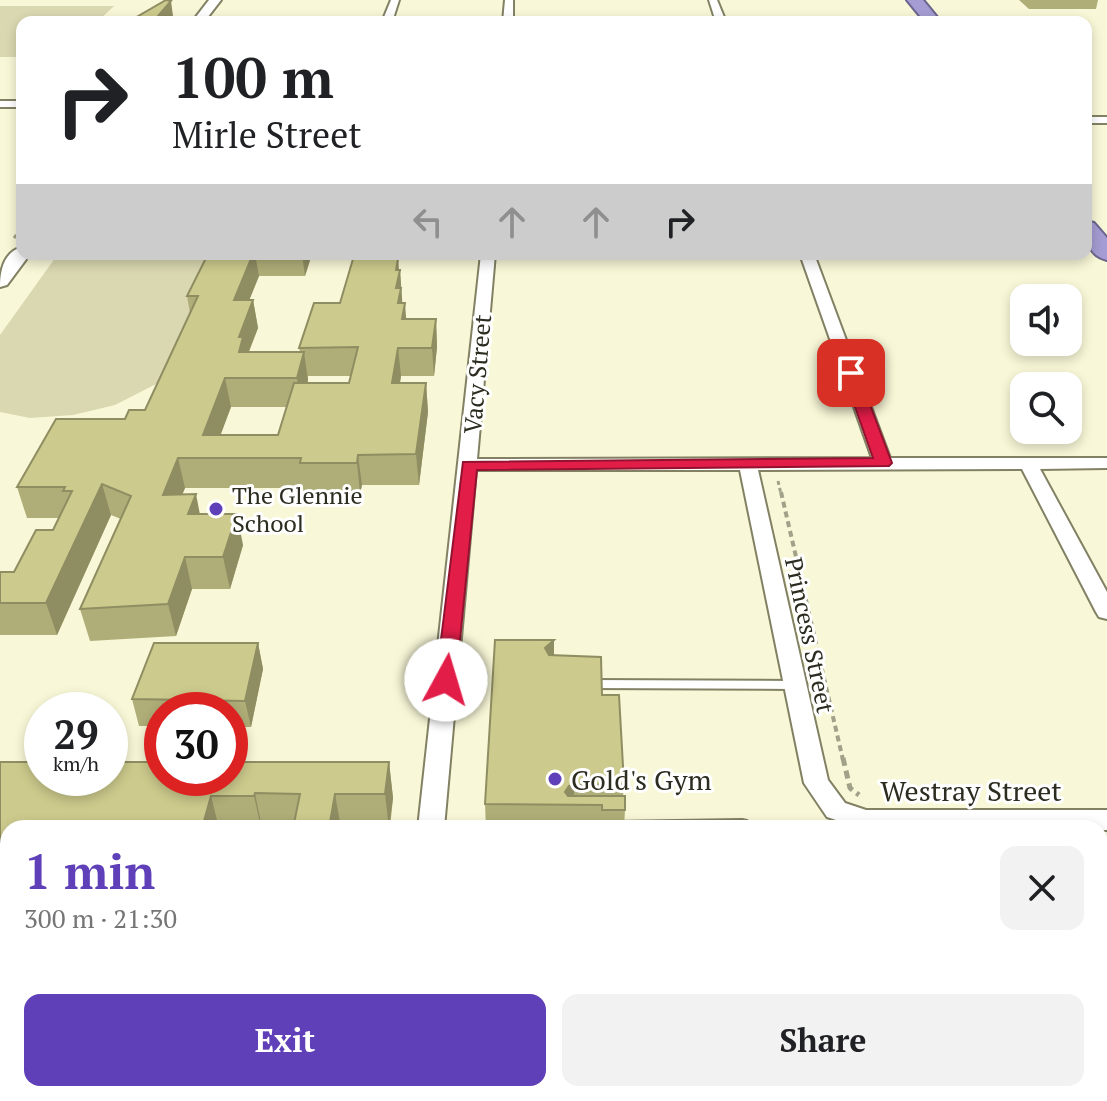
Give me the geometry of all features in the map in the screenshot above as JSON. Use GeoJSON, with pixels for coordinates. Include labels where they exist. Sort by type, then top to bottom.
{"type":"FeatureCollection","features":[{"type":"Feature","properties":{"kind":"highway"},"geometry":{"type":"LineString","coordinates":[[900,0],[913,16]]}},
{"type":"Feature","properties":{"kind":"highway"},"geometry":{"type":"LineString","coordinates":[[915,0],[928,16]]}},
{"type":"Feature","properties":{"kind":"highway"},"geometry":{"type":"LineString","coordinates":[[1095,221],[1107,253]]}},
{"type":"Feature","properties":{"kind":"street"},"geometry":{"type":"LineString","coordinates":[[203,16],[215,0]]}},
{"type":"Feature","properties":{"kind":"street"},"geometry":{"type":"LineString","coordinates":[[0,281],[12,259]]}},
{"type":"Feature","properties":{"kind":"street","name":"Vacy Street"},"geometry":{"type":"LineString","coordinates":[[432,820],[487,260]]}},
{"type":"Feature","properties":{"kind":"street"},"geometry":{"type":"LineString","coordinates":[[809,260],[883,463]]}},
{"type":"Feature","properties":{"kind":"street"},"geometry":{"type":"LineString","coordinates":[[1028,463],[1107,612]]}},
{"type":"Feature","properties":{"kind":"street"},"geometry":{"type":"LineString","coordinates":[[469,465],[1107,463]]}},
{"type":"Feature","properties":{"kind":"street","name":"Princess Street"},"geometry":{"type":"LineString","coordinates":[[748,464],[816,783],[836,810]]}},
{"type":"Feature","properties":{"kind":"street","name":"Westray Street"},"geometry":{"type":"LineString","coordinates":[[836,810],[874,820],[1107,820]]}},
{"type":"Feature","properties":{"kind":"lane"},"geometry":{"type":"LineString","coordinates":[[569,684],[794,685]]}},
{"type":"Feature","properties":{"kind":"path"},"geometry":{"type":"LineString","coordinates":[[779,463],[781,472],[777,485],[850,788],[864,799],[874,820]]}},
{"type":"Feature","properties":{"kind":"green space"},"geometry":{"type":"Polygon","coordinates":[[[0,6],[114,6],[103,16],[16,16],[16,57],[0,57],[0,6]]]}},
{"type":"Feature","properties":{"kind":"green space"},"geometry":{"type":"Polygon","coordinates":[[[54,260],[217,260],[158,383],[115,405],[73,415],[30,418],[0,412],[0,335],[54,260]]]}},
{"type":"Feature","properties":{"kind":"building"},"geometry":{"type":"Polygon","coordinates":[[[166,0],[171,1],[158,16],[138,16],[166,0]]]}},
{"type":"Feature","properties":{"kind":"building"},"geometry":{"type":"Polygon","coordinates":[[[205,260],[251,260],[234,300],[253,300],[239,337],[243,337],[239,352],[304,352],[297,378],[225,378],[203,435],[278,435],[294,383],[349,383],[358,347],[299,348],[314,303],[340,303],[353,260],[398,260],[396,270],[400,270],[396,288],[401,288],[398,303],[405,303],[402,319],[436,319],[432,348],[398,348],[392,383],[426,383],[416,454],[358,455],[357,463],[300,463],[301,458],[178,458],[163,495],[196,494],[188,514],[237,514],[223,557],[185,557],[168,604],[80,609],[131,496],[102,484],[46,603],[0,603],[0,572],[14,572],[36,530],[53,530],[72,491],[63,491],[65,487],[17,487],[56,419],[125,419],[129,410],[145,410],[198,296],[187,296],[205,260]]]}},
{"type":"Feature","properties":{"kind":"building","name":"Gold's Gym"},"geometry":{"type":"Polygon","coordinates":[[[495,640],[554,640],[545,648],[549,655],[601,657],[602,695],[619,695],[624,784],[574,785],[565,792],[568,796],[625,796],[625,810],[602,810],[602,805],[485,804],[495,640]]]}},
{"type":"Feature","properties":{"kind":"building"},"geometry":{"type":"Polygon","coordinates":[[[154,643],[258,643],[247,692],[144,692],[144,699],[132,699],[154,643]]]}},
{"type":"Feature","properties":{"kind":"building"},"geometry":{"type":"Polygon","coordinates":[[[0,762],[24,762],[24,796],[128,796],[128,762],[144,762],[144,796],[211,796],[204,820],[0,820],[0,762]]]}},
{"type":"Feature","properties":{"kind":"building"},"geometry":{"type":"Polygon","coordinates":[[[248,762],[389,762],[385,794],[335,794],[330,820],[295,820],[300,794],[255,793],[248,796],[248,762]]]}},
{"type":"Feature","properties":{"kind":"place","name":"The Glennie School"},"geometry":{"type":"Point","coordinates":[216,509]}},
{"type":"Feature","properties":{"kind":"place","name":"Gold's Gym"},"geometry":{"type":"Point","coordinates":[555,779]}},
{"type":"Feature","properties":{"kind":"route"},"geometry":{"type":"LineString","coordinates":[[446,680],[469,465],[883,463],[851,373]]}}]}
